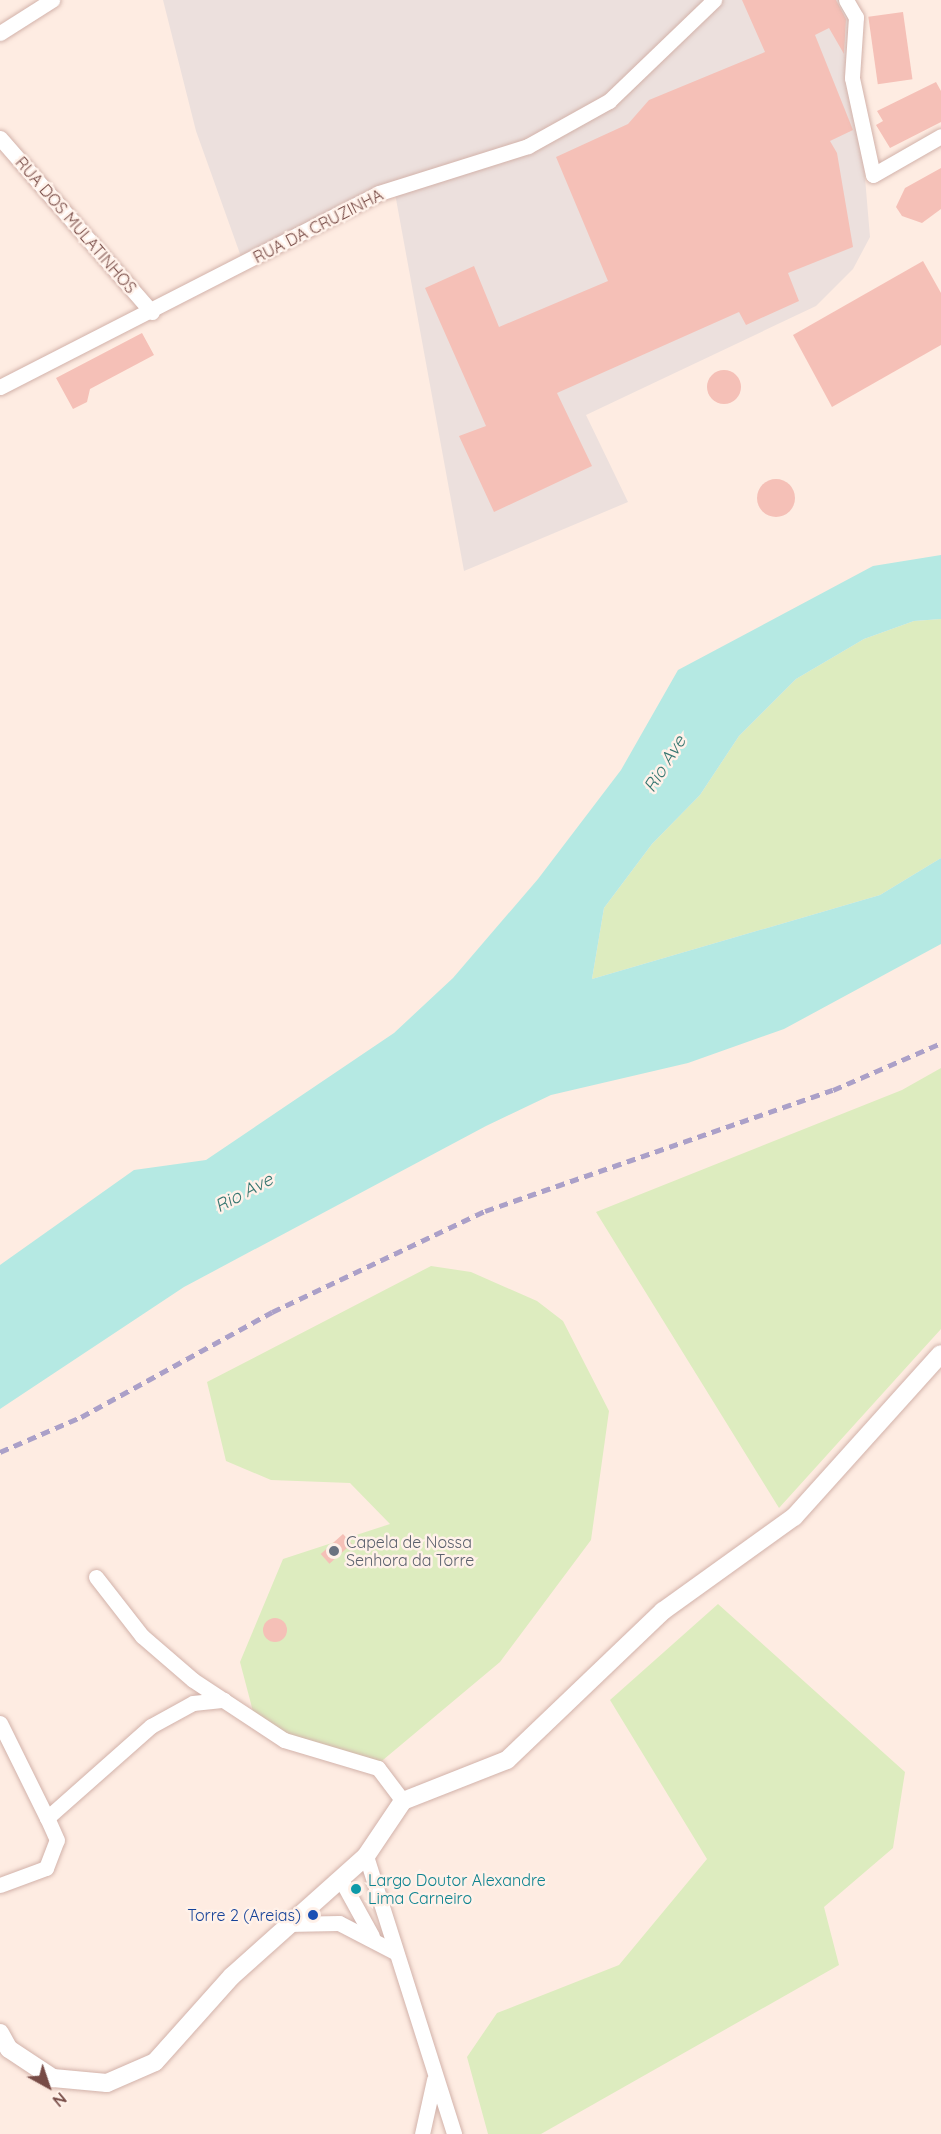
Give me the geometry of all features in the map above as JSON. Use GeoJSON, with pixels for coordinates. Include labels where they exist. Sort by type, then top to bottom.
{"type":"FeatureCollection","features":[{"type":"Feature","properties":{"kind":"street"},"geometry":{"type":"LineString","coordinates":[[0,33],[52,0]]}},
{"type":"Feature","properties":{"kind":"street","name":"RUA DA CRUZINHA"},"geometry":{"type":"LineString","coordinates":[[0,387],[152,312],[379,193],[528,146],[609,101],[714,0]]}},
{"type":"Feature","properties":{"kind":"street"},"geometry":{"type":"LineString","coordinates":[[846,0],[855,17],[852,78],[873,175],[941,136]]}},
{"type":"Feature","properties":{"kind":"street","name":"RUA DOS MULATINHOS"},"geometry":{"type":"LineString","coordinates":[[0,138],[152,312]]}},
{"type":"Feature","properties":{"kind":"street"},"geometry":{"type":"LineString","coordinates":[[0,2033],[9,2049],[53,2078],[107,2083],[155,2062],[286,1924],[366,1856],[403,1801],[507,1760],[663,1611],[794,1517],[941,1354]]}},
{"type":"Feature","properties":{"kind":"street"},"geometry":{"type":"LineString","coordinates":[[96,1577],[142,1636],[224,1700],[284,1740],[378,1768],[403,1801]]}},
{"type":"Feature","properties":{"kind":"street"},"geometry":{"type":"LineString","coordinates":[[47,1818],[173,1710],[224,1700]]}},
{"type":"Feature","properties":{"kind":"street"},"geometry":{"type":"LineString","coordinates":[[0,1723],[57,1840],[46,1868],[0,1885]]}},
{"type":"Feature","properties":{"kind":"street"},"geometry":{"type":"LineString","coordinates":[[366,1856],[385,1902],[395,1952],[450,2133]]}},
{"type":"Feature","properties":{"kind":"street"},"geometry":{"type":"LineString","coordinates":[[340,1878],[372,1936]]}},
{"type":"Feature","properties":{"kind":"street"},"geometry":{"type":"LineString","coordinates":[[286,1924],[339,1923],[372,1936],[395,1952]]}},
{"type":"Feature","properties":{"kind":"street"},"geometry":{"type":"LineString","coordinates":[[422,2134],[434,2080]]}},
{"type":"Feature","properties":{"kind":"shaded area"},"geometry":{"type":"Polygon","coordinates":[[[163,0],[850,0],[870,237],[853,269],[816,306],[586,415],[628,502],[464,571],[394,188],[244,265],[196,131],[163,0]]]}},
{"type":"Feature","properties":{"kind":"green space"},"geometry":{"type":"Polygon","coordinates":[[[941,619],[941,858],[880,895],[592,979],[604,908],[652,844],[700,795],[739,736],[796,679],[864,639],[914,621],[941,619]]]}},
{"type":"Feature","properties":{"kind":"green space"},"geometry":{"type":"Polygon","coordinates":[[[941,1068],[941,1329],[779,1508],[596,1212],[902,1090],[941,1068]]]}},
{"type":"Feature","properties":{"kind":"green space"},"geometry":{"type":"Polygon","coordinates":[[[431,1266],[471,1272],[537,1301],[563,1321],[609,1411],[591,1540],[500,1662],[377,1765],[327,1752],[255,1719],[240,1662],[283,1559],[390,1524],[350,1483],[271,1480],[226,1461],[207,1382],[431,1266]]]}},
{"type":"Feature","properties":{"kind":"green space"},"geometry":{"type":"Polygon","coordinates":[[[718,1604],[905,1772],[893,1848],[824,1907],[839,1965],[541,2134],[488,2134],[467,2057],[497,2013],[619,1965],[707,1859],[610,1700],[718,1604]]]}},
{"type":"Feature","properties":{"kind":"water","name":"Rio Ave"},"geometry":{"type":"Polygon","coordinates":[[[941,555],[941,619],[914,621],[864,639],[796,679],[739,736],[700,795],[652,844],[604,908],[592,979],[880,895],[941,858],[941,944],[784,1029],[688,1063],[551,1095],[486,1126],[184,1287],[0,1409],[0,1265],[134,1170],[206,1160],[394,1033],[453,978],[538,879],[621,770],[678,670],[873,566],[941,555]]]}},
{"type":"Feature","properties":{"kind":"building"},"geometry":{"type":"Polygon","coordinates":[[[742,0],[836,0],[846,19],[844,54],[829,28],[815,35],[853,130],[830,141],[837,153],[853,247],[788,273],[799,301],[746,325],[739,312],[557,393],[592,466],[494,512],[459,436],[486,426],[425,288],[474,266],[499,327],[608,281],[556,157],[628,124],[649,100],[765,52],[742,0]]]}},
{"type":"Feature","properties":{"kind":"building"},"geometry":{"type":"Polygon","coordinates":[[[903,12],[912,79],[878,84],[868,17],[903,12]]]}},
{"type":"Feature","properties":{"kind":"building"},"geometry":{"type":"Polygon","coordinates":[[[936,82],[941,91],[941,122],[890,148],[876,125],[883,121],[877,111],[936,82]]]}},
{"type":"Feature","properties":{"kind":"building"},"geometry":{"type":"Polygon","coordinates":[[[941,168],[941,209],[922,223],[902,216],[896,207],[905,188],[941,168]]]}},
{"type":"Feature","properties":{"kind":"building"},"geometry":{"type":"Polygon","coordinates":[[[923,261],[941,293],[941,345],[832,407],[793,335],[923,261]]]}},
{"type":"Feature","properties":{"kind":"building"},"geometry":{"type":"Polygon","coordinates":[[[142,333],[154,355],[90,389],[87,402],[73,409],[56,378],[142,333]]]}},
{"type":"Feature","properties":{"kind":"building"},"geometry":{"type":"Polygon","coordinates":[[[724,370],[736,375],[741,387],[736,399],[724,404],[712,399],[707,387],[712,375],[724,370]]]}},
{"type":"Feature","properties":{"kind":"building"},"geometry":{"type":"Polygon","coordinates":[[[776,479],[790,484],[795,498],[790,512],[776,517],[762,512],[757,498],[762,484],[776,479]]]}},
{"type":"Feature","properties":{"kind":"building","name":"Capela de Nossa Senhora da Torre"},"geometry":{"type":"Polygon","coordinates":[[[343,1534],[352,1544],[329,1564],[321,1554],[343,1534]]]}},
{"type":"Feature","properties":{"kind":"building"},"geometry":{"type":"Polygon","coordinates":[[[275,1618],[284,1621],[287,1630],[284,1639],[275,1642],[266,1639],[263,1630],[266,1621],[275,1618]]]}},
{"type":"Feature","properties":{"kind":"railway"},"geometry":{"type":"LineString","coordinates":[[0,1452],[81,1417],[272,1312],[485,1211],[833,1090],[941,1043]]}},
{"type":"Feature","properties":{"kind":"place","name":"Capela de Nossa Senhora da Torre"},"geometry":{"type":"Point","coordinates":[334,1551]}},
{"type":"Feature","properties":{"kind":"place","name":"Largo Doutor Alexandre Lima Carneiro"},"geometry":{"type":"Point","coordinates":[356,1889]}},
{"type":"Feature","properties":{"kind":"place","name":"Torre 2 (Areias)"},"geometry":{"type":"Point","coordinates":[313,1915]}}]}
